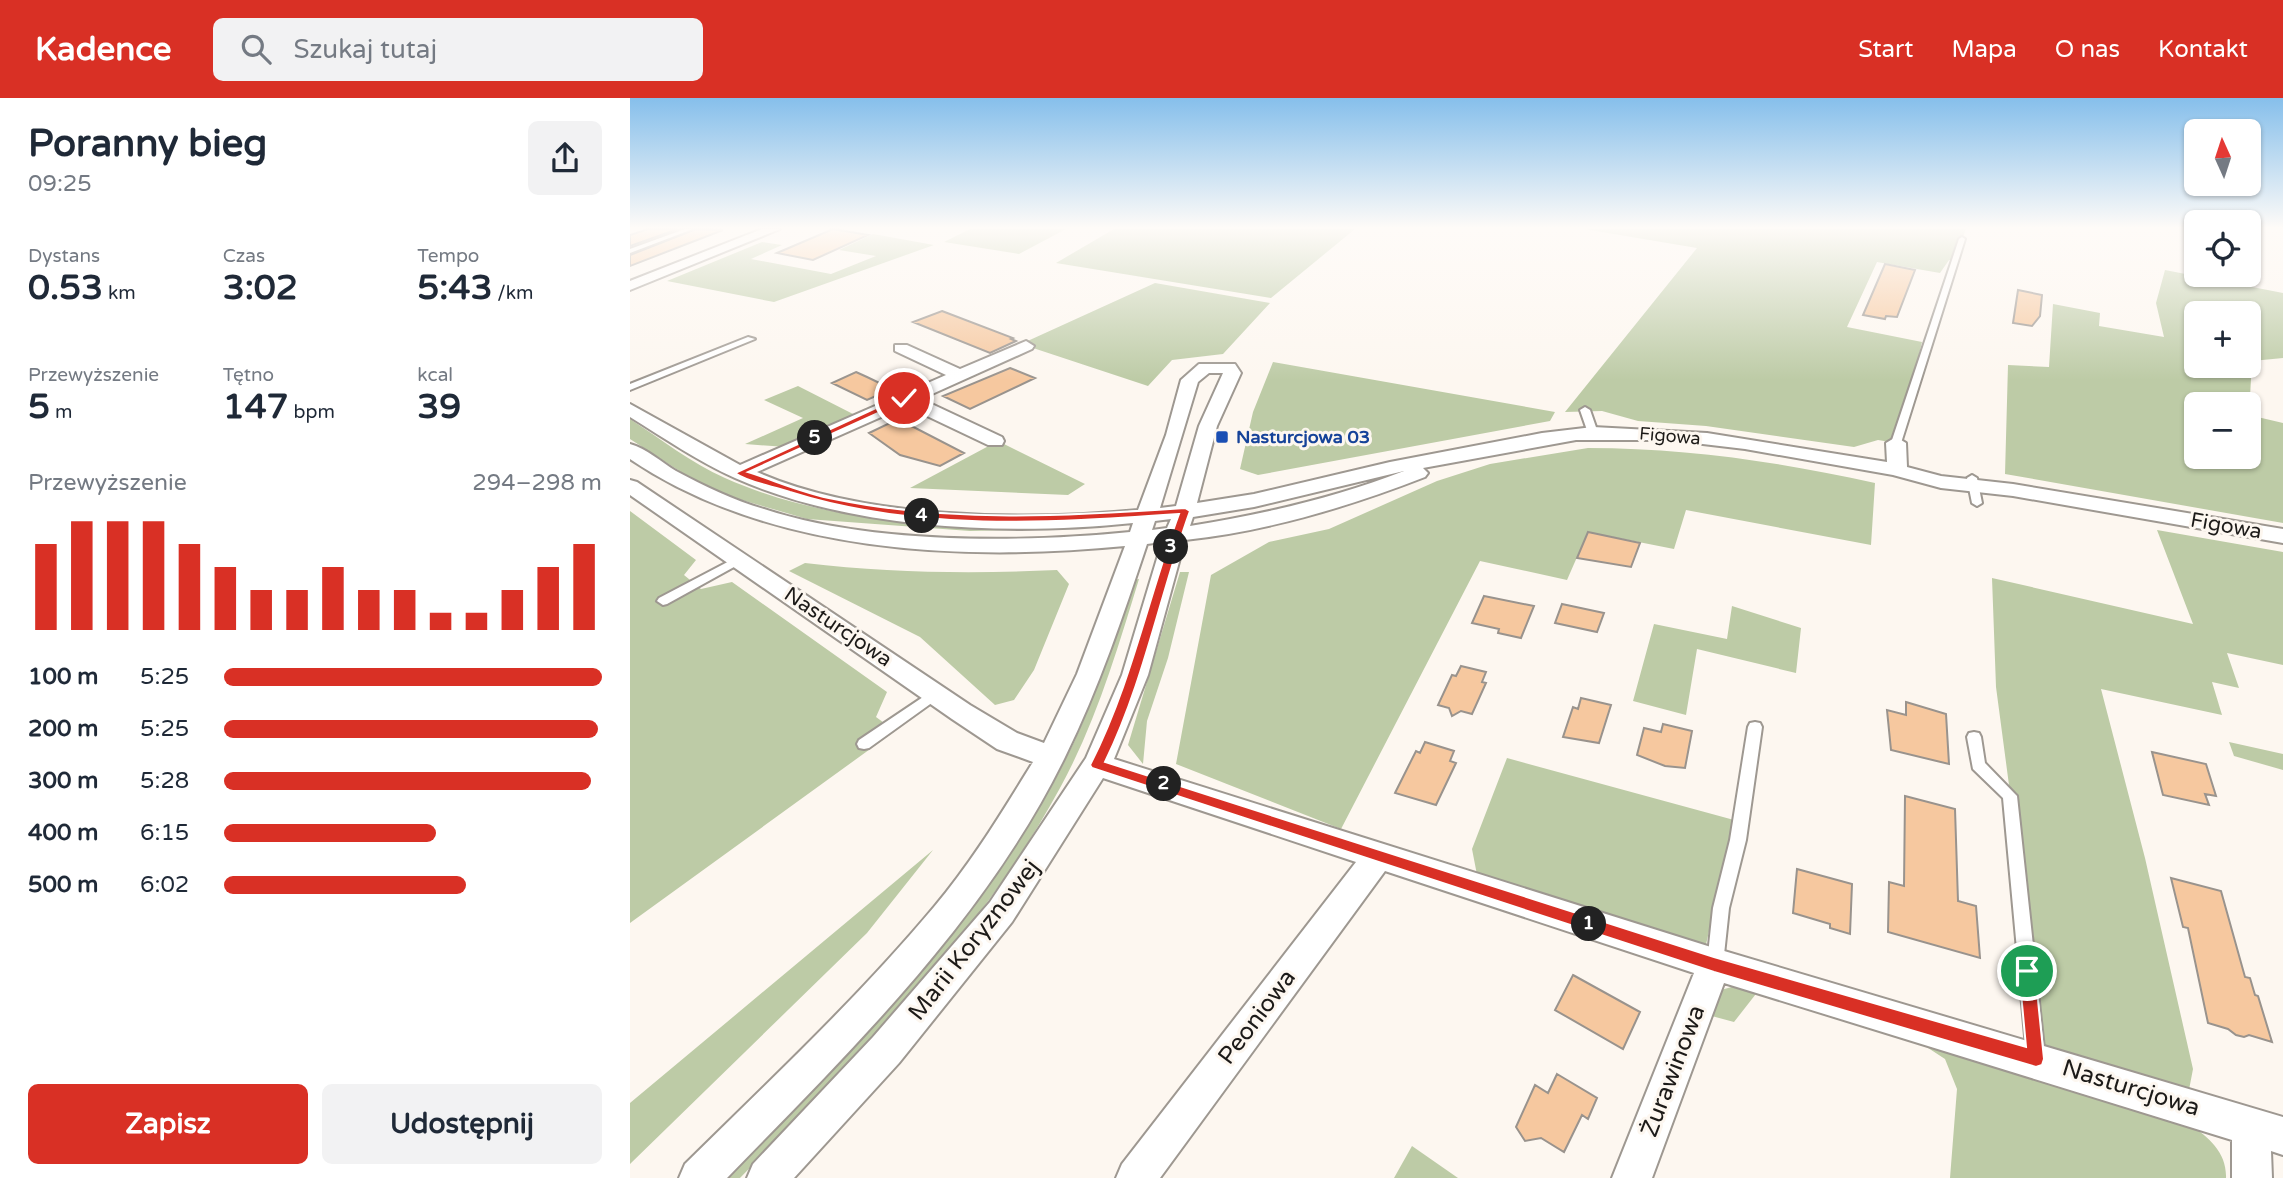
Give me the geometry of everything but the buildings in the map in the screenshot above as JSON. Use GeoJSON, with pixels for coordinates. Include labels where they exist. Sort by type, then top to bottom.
{"type":"FeatureCollection","features":[{"type":"Feature","properties":{"kind":"street"},"geometry":{"type":"LineString","coordinates":[[739,473],[957,374],[1026,346]]}},
{"type":"Feature","properties":{"kind":"street"},"geometry":{"type":"LineString","coordinates":[[901,348],[957,374]]}},
{"type":"Feature","properties":{"kind":"street","name":"Marii Koryznowej"},"geometry":{"type":"LineString","coordinates":[[699,1178],[852,1024],[946,916],[997,847],[1051,757],[1090,674],[1193,376],[1205,368],[1227,367],[1231,373],[1208,426],[1135,676],[1117,724],[1097,765],[1001,912],[886,1051],[767,1178]]}},
{"type":"Feature","properties":{"kind":"street"},"geometry":{"type":"LineString","coordinates":[[904,398],[995,441]]}},
{"type":"Feature","properties":{"kind":"street","name":"Figowa"},"geometry":{"type":"LineString","coordinates":[[630,409],[739,473],[831,502],[929,516],[1051,520],[1185,511],[1250,501],[1367,473],[1528,441],[1593,433],[1645,434],[1733,442],[1897,470],[1918,479],[1975,490],[2003,489],[2283,536]]}},
{"type":"Feature","properties":{"kind":"street"},"geometry":{"type":"LineString","coordinates":[[1896,443],[1897,470]]}},
{"type":"Feature","properties":{"kind":"street","name":"Figowa"},"geometry":{"type":"LineString","coordinates":[[630,450],[697,492],[765,516],[809,527],[916,540],[1020,543],[1137,538],[1265,520],[1360,496],[1404,480],[1443,459]]}},
{"type":"Feature","properties":{"kind":"street","name":"Nasturcjowa"},"geometry":{"type":"LineString","coordinates":[[630,486],[1007,741],[1051,757]]}},
{"type":"Feature","properties":{"kind":"street","name":"Nasturcjowa"},"geometry":{"type":"LineString","coordinates":[[1097,765],[1714,964],[2036,1059],[2267,1131]]}},
{"type":"Feature","properties":{"kind":"street","name":"Peoniowa"},"geometry":{"type":"LineString","coordinates":[[1136,1178],[1378,856]]}},
{"type":"Feature","properties":{"kind":"street","name":"Żurawinowa"},"geometry":{"type":"LineString","coordinates":[[1632,1178],[1714,964]]}},
{"type":"Feature","properties":{"kind":"street"},"geometry":{"type":"LineString","coordinates":[[2252,1178],[2267,1131]]}},
{"type":"Feature","properties":{"kind":"lane"},"geometry":{"type":"LineString","coordinates":[[1896,443],[1949,279]]}},
{"type":"Feature","properties":{"kind":"lane"},"geometry":{"type":"LineString","coordinates":[[630,387],[751,339]]}},
{"type":"Feature","properties":{"kind":"lane"},"geometry":{"type":"LineString","coordinates":[[1585,410],[1593,433]]}},
{"type":"Feature","properties":{"kind":"lane"},"geometry":{"type":"LineString","coordinates":[[663,601],[739,560]]}},
{"type":"Feature","properties":{"kind":"lane"},"geometry":{"type":"LineString","coordinates":[[864,744],[935,694]]}},
{"type":"Feature","properties":{"kind":"lane"},"geometry":{"type":"LineString","coordinates":[[1714,964],[1721,908],[1738,840],[1755,727]]}},
{"type":"Feature","properties":{"kind":"lane"},"geometry":{"type":"LineString","coordinates":[[1974,737],[1978,765],[2010,796],[2036,1059]]}},
{"type":"Feature","properties":{"kind":"green space"},"geometry":{"type":"Polygon","coordinates":[[[671,279],[837,279],[774,302],[667,281],[671,279]]]}},
{"type":"Feature","properties":{"kind":"green space"},"geometry":{"type":"Polygon","coordinates":[[[1157,279],[1294,279],[1271,298],[1157,279]]]}},
{"type":"Feature","properties":{"kind":"green space"},"geometry":{"type":"Polygon","coordinates":[[[1672,279],[1869,279],[1847,327],[1922,342],[1912,384],[1890,442],[1878,440],[1854,447],[1706,426],[1638,421],[1602,411],[1565,412],[1672,279]]]}},
{"type":"Feature","properties":{"kind":"green space"},"geometry":{"type":"Polygon","coordinates":[[[2162,279],[2184,279],[2184,287],[2252,287],[2283,293],[2283,358],[2261,360],[2261,301],[2184,301],[2184,378],[2251,378],[2250,392],[2184,392],[2184,469],[2261,469],[2261,418],[2283,423],[2283,523],[2005,474],[2008,365],[2049,367],[2053,304],[2100,313],[2099,326],[2164,337],[2156,303],[2162,279]]]}},
{"type":"Feature","properties":{"kind":"green space"},"geometry":{"type":"Polygon","coordinates":[[[1155,283],[1270,303],[1223,354],[1172,360],[1148,386],[1021,344],[1155,283]]]}},
{"type":"Feature","properties":{"kind":"green space"},"geometry":{"type":"Polygon","coordinates":[[[1273,362],[1555,412],[1550,421],[1258,475],[1240,469],[1253,412],[1273,362]]]}},
{"type":"Feature","properties":{"kind":"green space"},"geometry":{"type":"Polygon","coordinates":[[[798,386],[855,415],[786,447],[745,444],[803,418],[764,400],[798,386]]]}},
{"type":"Feature","properties":{"kind":"green space"},"geometry":{"type":"Polygon","coordinates":[[[630,419],[712,472],[767,494],[811,507],[900,521],[944,524],[1080,525],[1078,529],[970,531],[807,519],[735,498],[698,483],[630,439],[630,419]]]}},
{"type":"Feature","properties":{"kind":"green space"},"geometry":{"type":"Polygon","coordinates":[[[998,441],[1085,484],[1068,495],[910,488],[998,441]]]}},
{"type":"Feature","properties":{"kind":"green space"},"geometry":{"type":"Polygon","coordinates":[[[1588,448],[1733,458],[1875,483],[1871,545],[1686,510],[1674,549],[1588,532],[1567,580],[1480,561],[1341,829],[1176,764],[1211,575],[1269,542],[1329,529],[1437,481],[1490,464],[1588,448]]]}},
{"type":"Feature","properties":{"kind":"green space"},"geometry":{"type":"Polygon","coordinates":[[[630,511],[696,560],[684,575],[701,589],[732,582],[887,692],[876,717],[895,731],[630,923],[630,511]]]}},
{"type":"Feature","properties":{"kind":"green space"},"geometry":{"type":"Polygon","coordinates":[[[2157,530],[2283,552],[2283,665],[2227,653],[2239,688],[2212,682],[2222,715],[2101,689],[2145,858],[2193,1069],[2188,1095],[2044,1049],[1996,687],[1992,578],[2193,624],[2157,530]]]}},
{"type":"Feature","properties":{"kind":"green space"},"geometry":{"type":"Polygon","coordinates":[[[805,563],[931,572],[1057,570],[1069,584],[1034,670],[1014,700],[995,705],[920,637],[789,571],[805,563]]]}},
{"type":"Feature","properties":{"kind":"green space"},"geometry":{"type":"Polygon","coordinates":[[[1180,572],[1189,572],[1168,658],[1147,721],[1143,764],[1128,745],[1180,572]]]}},
{"type":"Feature","properties":{"kind":"green space"},"geometry":{"type":"Polygon","coordinates":[[[1139,579],[1105,686],[1073,763],[1028,842],[993,895],[914,994],[828,1088],[740,1178],[726,1178],[825,1078],[920,974],[1006,861],[1043,802],[1075,740],[1099,680],[1132,580],[1139,579]]]}},
{"type":"Feature","properties":{"kind":"green space"},"geometry":{"type":"Polygon","coordinates":[[[1732,606],[1801,628],[1796,673],[1697,649],[1686,715],[1633,701],[1654,624],[1727,639],[1732,606]]]}},
{"type":"Feature","properties":{"kind":"green space"},"geometry":{"type":"Polygon","coordinates":[[[2229,742],[2283,754],[2283,770],[2234,756],[2229,742]]]}},
{"type":"Feature","properties":{"kind":"green space"},"geometry":{"type":"Polygon","coordinates":[[[1507,758],[1734,820],[1705,949],[1478,880],[1472,849],[1507,758]]]}},
{"type":"Feature","properties":{"kind":"green space"},"geometry":{"type":"Polygon","coordinates":[[[933,850],[867,933],[630,1164],[630,1103],[933,850]]]}},
{"type":"Feature","properties":{"kind":"green space"},"geometry":{"type":"Polygon","coordinates":[[[1735,986],[1759,990],[1734,1022],[1708,1015],[1721,990],[1735,986]]]}},
{"type":"Feature","properties":{"kind":"green space"},"geometry":{"type":"Polygon","coordinates":[[[1922,1044],[2190,1125],[2216,1147],[2226,1169],[2226,1178],[1950,1178],[1957,1089],[1945,1059],[1922,1044]]]}},
{"type":"Feature","properties":{"kind":"green space"},"geometry":{"type":"Polygon","coordinates":[[[1412,1146],[1458,1178],[1394,1178],[1412,1146]]]}},
{"type":"Feature","properties":{"kind":"place","name":"Nasturcjowa 03"},"geometry":{"type":"Point","coordinates":[1222,437]}},
{"type":"Feature","properties":{"kind":"route"},"geometry":{"type":"LineString","coordinates":[[904,398],[739,473],[773,486],[831,502],[929,516],[1051,520],[1185,511],[1164,568],[1135,676],[1117,724],[1097,765],[1146,778],[1448,880],[1714,964],[2036,1059],[2027,971]]}}]}
